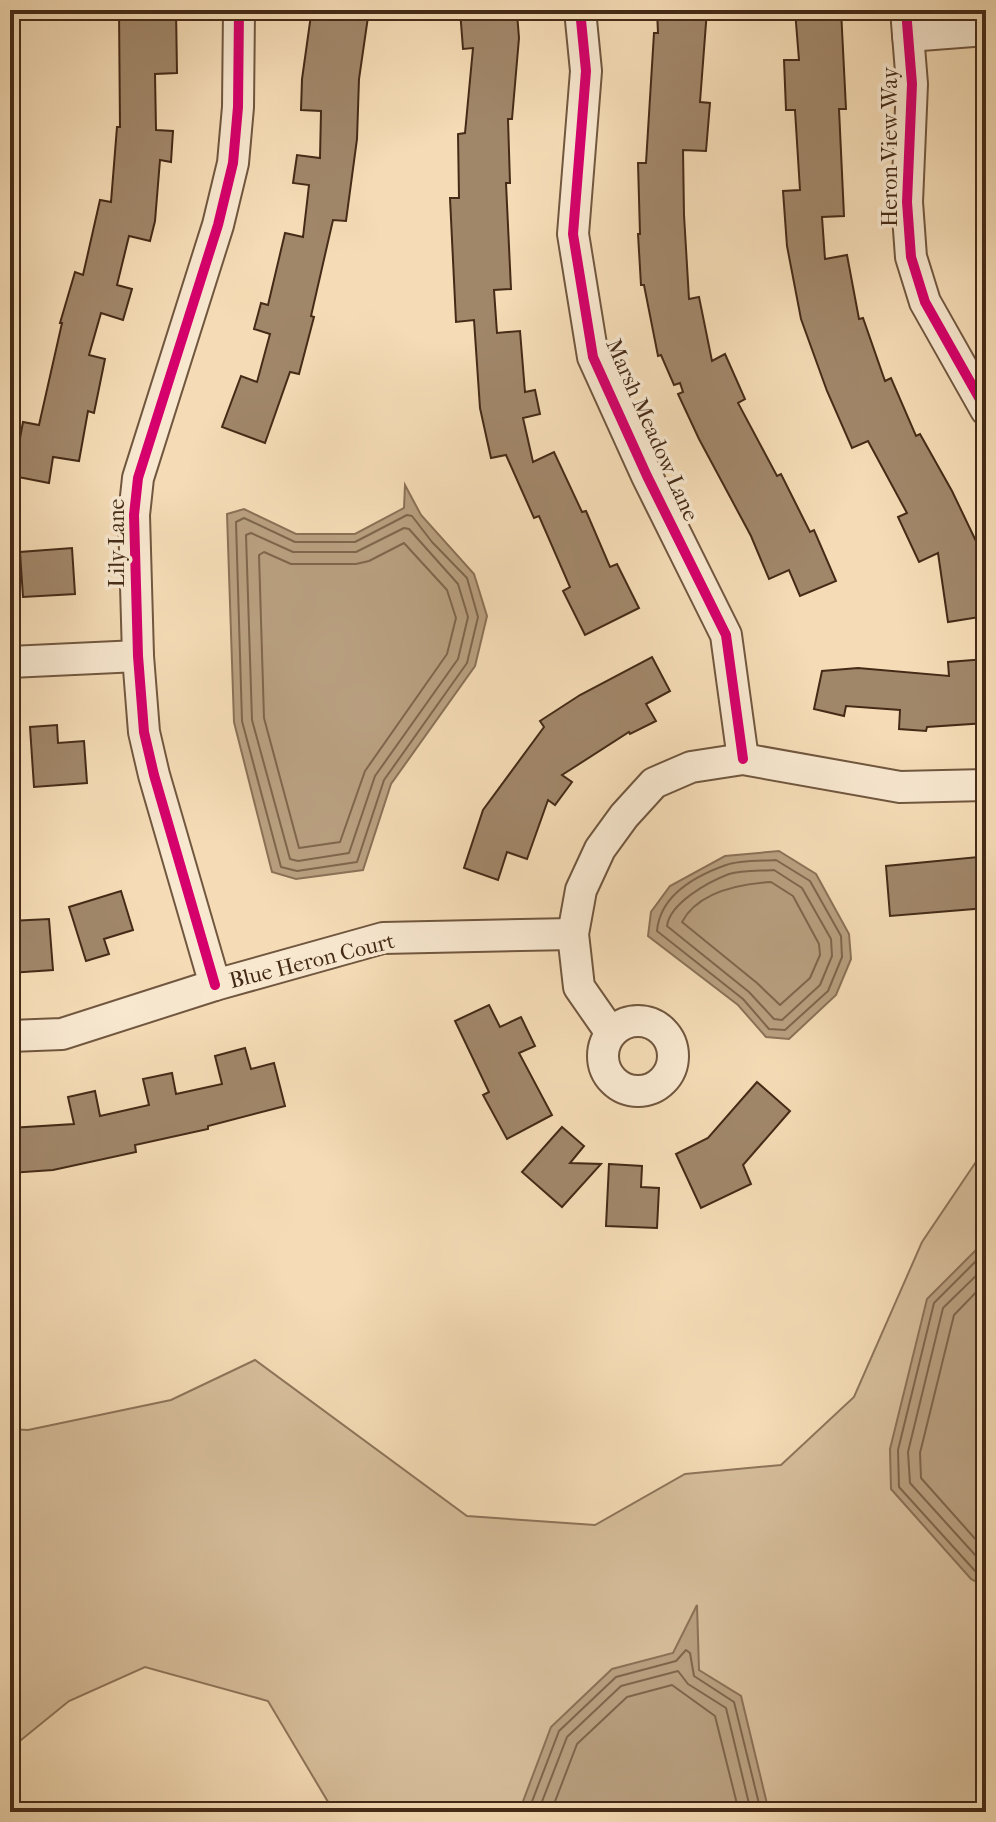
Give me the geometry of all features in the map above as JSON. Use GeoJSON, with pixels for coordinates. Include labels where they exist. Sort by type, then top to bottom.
{"type":"FeatureCollection","features":[{"type":"Feature","properties":{"kind":"street","name":"Lily Lane"},"geometry":{"type":"LineString","coordinates":[[215,985],[144,732],[138,656],[134,515],[138,478],[218,225],[233,163],[238,107],[239,10]]}},
{"type":"Feature","properties":{"kind":"street","name":"Marsh Meadow Lane"},"geometry":{"type":"LineString","coordinates":[[580,10],[586,71],[573,234],[593,357],[647,476],[726,635],[743,759]]}},
{"type":"Feature","properties":{"kind":"street"},"geometry":{"type":"LineString","coordinates":[[907,23],[986,30]]}},
{"type":"Feature","properties":{"kind":"street","name":"Heron View Way"},"geometry":{"type":"LineString","coordinates":[[907,23],[912,84],[907,202],[911,257],[925,302],[985,407]]}},
{"type":"Feature","properties":{"kind":"street"},"geometry":{"type":"LineString","coordinates":[[10,662],[138,656]]}},
{"type":"Feature","properties":{"kind":"street"},"geometry":{"type":"LineString","coordinates":[[611,1033],[579,987],[573,934],[581,890],[600,849],[654,783],[691,767],[743,759],[900,787],[986,785]]}},
{"type":"Feature","properties":{"kind":"street","name":"Blue Heron Court"},"geometry":{"type":"LineString","coordinates":[[10,1036],[62,1034],[215,985],[383,938],[573,934]]}},
{"type":"Feature","properties":{"kind":"shaded area"},"geometry":{"type":"Polygon","coordinates":[[[986,1147],[986,1812],[334,1812],[268,1701],[145,1667],[69,1701],[10,1749],[10,1429],[28,1430],[171,1400],[255,1360],[467,1516],[595,1525],[685,1474],[781,1465],[854,1397],[922,1242],[986,1147]]]}},
{"type":"Feature","properties":{"kind":"water"},"geometry":{"type":"Polygon","coordinates":[[[405,485],[421,515],[474,574],[487,616],[475,666],[391,784],[363,870],[296,879],[272,872],[234,722],[227,514],[244,509],[296,534],[355,534],[404,508],[405,485]]]}},
{"type":"Feature","properties":{"kind":"water"},"geometry":{"type":"Polygon","coordinates":[[[779,851],[816,874],[849,934],[851,959],[836,995],[789,1039],[766,1037],[738,1005],[648,936],[651,912],[670,886],[725,856],[779,851]]]}},
{"type":"Feature","properties":{"kind":"water"},"geometry":{"type":"Polygon","coordinates":[[[986,1240],[986,1587],[971,1579],[891,1489],[890,1449],[927,1299],[986,1240]]]}},
{"type":"Feature","properties":{"kind":"water"},"geometry":{"type":"Polygon","coordinates":[[[697,1605],[699,1670],[741,1696],[769,1812],[519,1812],[551,1727],[612,1669],[673,1653],[697,1605]]]}},
{"type":"Feature","properties":{"kind":"building"},"geometry":{"type":"Polygon","coordinates":[[[119,10],[176,10],[177,73],[155,74],[156,130],[173,131],[171,162],[160,160],[155,221],[150,241],[129,236],[117,285],[132,289],[123,320],[101,313],[89,355],[105,359],[94,413],[88,411],[79,461],[53,457],[49,483],[13,476],[23,422],[39,425],[60,323],[75,272],[83,275],[100,200],[111,202],[117,127],[120,127],[119,10]]]}},
{"type":"Feature","properties":{"kind":"building"},"geometry":{"type":"Polygon","coordinates":[[[329,10],[369,10],[359,79],[357,139],[346,221],[333,220],[299,374],[290,372],[265,443],[222,427],[241,376],[257,382],[270,334],[254,329],[261,303],[268,305],[285,233],[303,237],[309,185],[293,183],[297,155],[320,158],[321,111],[301,110],[302,79],[311,15],[328,18],[329,10]]]}},
{"type":"Feature","properties":{"kind":"building"},"geometry":{"type":"Polygon","coordinates":[[[460,10],[517,13],[519,38],[512,119],[508,119],[510,183],[506,183],[511,289],[494,290],[497,333],[520,331],[525,392],[535,390],[540,414],[523,418],[533,462],[554,452],[582,512],[586,511],[610,567],[617,564],[639,608],[585,635],[563,591],[570,587],[539,516],[534,518],[506,455],[491,458],[480,408],[474,320],[456,322],[450,198],[459,198],[458,134],[465,133],[473,48],[463,49],[460,10]]]}},
{"type":"Feature","properties":{"kind":"building"},"geometry":{"type":"Polygon","coordinates":[[[657,10],[707,10],[700,102],[710,103],[706,151],[683,150],[689,299],[699,297],[712,361],[725,354],[745,399],[738,403],[777,476],[781,474],[810,532],[814,530],[836,581],[800,596],[789,570],[769,579],[751,536],[678,394],[683,392],[680,383],[674,385],[661,355],[658,356],[644,285],[641,285],[638,234],[638,163],[646,163],[654,33],[658,33],[657,10]]]}},
{"type":"Feature","properties":{"kind":"building"},"geometry":{"type":"Polygon","coordinates":[[[795,10],[841,10],[846,109],[839,109],[844,216],[822,217],[825,259],[847,255],[859,319],[863,318],[885,381],[891,378],[916,436],[920,434],[952,491],[986,562],[986,616],[948,622],[938,553],[919,562],[898,517],[907,513],[868,441],[852,448],[801,319],[787,246],[783,191],[800,190],[795,110],[786,110],[784,60],[799,60],[795,10]]]}},
{"type":"Feature","properties":{"kind":"building"},"geometry":{"type":"Polygon","coordinates":[[[72,548],[75,594],[23,597],[20,552],[72,548]]]}},
{"type":"Feature","properties":{"kind":"building"},"geometry":{"type":"Polygon","coordinates":[[[652,657],[670,691],[646,704],[656,721],[629,732],[562,775],[572,782],[555,805],[548,800],[527,859],[507,852],[498,880],[464,868],[483,810],[544,727],[540,721],[580,695],[652,657]]]}},
{"type":"Feature","properties":{"kind":"building"},"geometry":{"type":"Polygon","coordinates":[[[986,659],[986,723],[927,727],[926,731],[899,729],[900,710],[846,706],[844,716],[814,709],[822,671],[858,668],[949,676],[948,662],[986,659]]]}},
{"type":"Feature","properties":{"kind":"building"},"geometry":{"type":"Polygon","coordinates":[[[57,725],[58,743],[84,741],[87,783],[34,787],[30,727],[57,725]]]}},
{"type":"Feature","properties":{"kind":"building"},"geometry":{"type":"Polygon","coordinates":[[[978,857],[978,863],[986,863],[986,908],[890,916],[886,866],[978,857]]]}},
{"type":"Feature","properties":{"kind":"building"},"geometry":{"type":"Polygon","coordinates":[[[121,891],[133,930],[104,939],[109,954],[86,961],[69,907],[121,891]]]}},
{"type":"Feature","properties":{"kind":"building"},"geometry":{"type":"Polygon","coordinates":[[[49,919],[53,970],[10,973],[10,921],[49,919]]]}},
{"type":"Feature","properties":{"kind":"building"},"geometry":{"type":"Polygon","coordinates":[[[489,1005],[500,1027],[521,1017],[535,1046],[519,1053],[552,1115],[507,1139],[483,1095],[489,1092],[455,1021],[489,1005]]]}},
{"type":"Feature","properties":{"kind":"building"},"geometry":{"type":"Polygon","coordinates":[[[245,1048],[251,1069],[274,1063],[285,1106],[208,1126],[208,1129],[135,1145],[136,1152],[53,1170],[10,1173],[10,1128],[74,1124],[68,1097],[95,1091],[100,1116],[149,1105],[143,1079],[172,1073],[176,1094],[222,1084],[215,1056],[245,1048]]]}},
{"type":"Feature","properties":{"kind":"building"},"geometry":{"type":"Polygon","coordinates":[[[757,1082],[790,1111],[743,1165],[751,1184],[701,1208],[676,1154],[708,1138],[757,1082]]]}},
{"type":"Feature","properties":{"kind":"building"},"geometry":{"type":"Polygon","coordinates":[[[562,1127],[584,1146],[570,1163],[601,1164],[562,1207],[522,1172],[562,1127]]]}},
{"type":"Feature","properties":{"kind":"building"},"geometry":{"type":"Polygon","coordinates":[[[609,1164],[642,1166],[641,1187],[659,1188],[657,1228],[606,1226],[609,1164]]]}},
{"type":"Feature","properties":{"kind":"cycle path"},"geometry":{"type":"LineString","coordinates":[[215,985],[144,732],[138,656],[134,515],[138,478],[218,225],[233,163],[238,107],[239,10]]}},
{"type":"Feature","properties":{"kind":"cycle path"},"geometry":{"type":"LineString","coordinates":[[580,10],[586,71],[573,234],[593,357],[647,476],[726,635],[743,759]]}},
{"type":"Feature","properties":{"kind":"cycle path"},"geometry":{"type":"LineString","coordinates":[[906,10],[912,84],[907,202],[911,257],[925,302],[986,410]]}}]}
